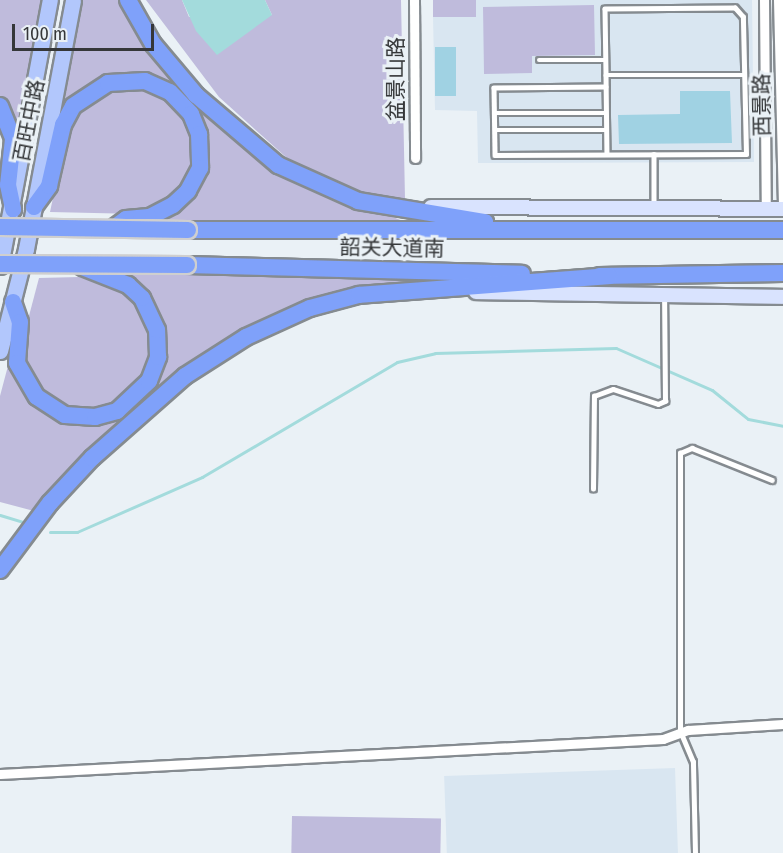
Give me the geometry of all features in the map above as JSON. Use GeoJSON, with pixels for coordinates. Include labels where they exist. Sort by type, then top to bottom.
{"type":"FeatureCollection","features":[{"type":"Feature","properties":{"kind":"highway"},"geometry":{"type":"LineString","coordinates":[[128,0],[170,66],[247,142],[302,179],[379,207],[546,231]]}},
{"type":"Feature","properties":{"kind":"highway"},"geometry":{"type":"LineString","coordinates":[[34,207],[49,186],[69,112],[88,93],[108,83],[145,81],[177,98],[199,134],[201,161],[192,186],[173,205],[149,217],[126,219],[112,229]]}},
{"type":"Feature","properties":{"kind":"highway"},"geometry":{"type":"LineString","coordinates":[[0,106],[13,138],[8,185],[13,209]]}},
{"type":"Feature","properties":{"kind":"highway","name":"韶关大道南"},"geometry":{"type":"LineString","coordinates":[[0,227],[188,230],[783,230]]}},
{"type":"Feature","properties":{"kind":"highway","name":"韶关大道南"},"geometry":{"type":"LineString","coordinates":[[0,265],[187,265],[609,276],[783,273]]}},
{"type":"Feature","properties":{"kind":"highway"},"geometry":{"type":"LineString","coordinates":[[13,302],[20,322],[16,351],[20,372],[37,397],[55,410],[85,418],[117,411],[143,392],[155,370],[160,345],[142,298],[121,280],[74,265]]}},
{"type":"Feature","properties":{"kind":"highway"},"geometry":{"type":"LineString","coordinates":[[0,570],[50,503],[92,458],[210,359],[254,333],[326,302],[444,289],[609,276]]}},
{"type":"Feature","properties":{"kind":"main road","name":"百旺中路"},"geometry":{"type":"LineString","coordinates":[[0,265],[13,209],[50,0]]}},
{"type":"Feature","properties":{"kind":"main road","name":"百旺中路"},"geometry":{"type":"LineString","coordinates":[[0,351],[26,249],[73,0]]}},
{"type":"Feature","properties":{"kind":"street","name":"盆景山路"},"geometry":{"type":"LineString","coordinates":[[414,0],[415,158]]}},
{"type":"Feature","properties":{"kind":"street","name":"西景路"},"geometry":{"type":"LineString","coordinates":[[764,0],[766,209]]}},
{"type":"Feature","properties":{"kind":"street","name":"西景路"},"geometry":{"type":"LineString","coordinates":[[778,0],[783,209]]}},
{"type":"Feature","properties":{"kind":"street"},"geometry":{"type":"LineString","coordinates":[[379,207],[783,209]]}},
{"type":"Feature","properties":{"kind":"street"},"geometry":{"type":"LineString","coordinates":[[444,289],[552,296],[783,297]]}},
{"type":"Feature","properties":{"kind":"street"},"geometry":{"type":"LineString","coordinates":[[0,774],[663,739],[680,732],[783,724]]}},
{"type":"Feature","properties":{"kind":"lane"},"geometry":{"type":"LineString","coordinates":[[606,87],[495,88],[495,155],[746,154],[744,20],[735,8],[605,9],[607,154]]}},
{"type":"Feature","properties":{"kind":"lane"},"geometry":{"type":"LineString","coordinates":[[539,60],[606,60]]}},
{"type":"Feature","properties":{"kind":"lane"},"geometry":{"type":"LineString","coordinates":[[606,75],[745,75]]}},
{"type":"Feature","properties":{"kind":"lane"},"geometry":{"type":"LineString","coordinates":[[495,113],[606,113]]}},
{"type":"Feature","properties":{"kind":"lane"},"geometry":{"type":"LineString","coordinates":[[495,130],[607,130]]}},
{"type":"Feature","properties":{"kind":"lane"},"geometry":{"type":"LineString","coordinates":[[654,154],[654,209]]}},
{"type":"Feature","properties":{"kind":"lane"},"geometry":{"type":"LineString","coordinates":[[593,489],[592,398],[613,389],[660,404],[666,401],[668,344],[664,296]]}},
{"type":"Feature","properties":{"kind":"lane"},"geometry":{"type":"LineString","coordinates":[[695,853],[693,762],[680,732],[680,453],[692,448],[772,480]]}},
{"type":"Feature","properties":{"kind":"shaded area"},"geometry":{"type":"Polygon","coordinates":[[[0,0],[42,0],[19,129],[0,98],[0,0]]]}},
{"type":"Feature","properties":{"kind":"shaded area"},"geometry":{"type":"Polygon","coordinates":[[[82,0],[121,0],[218,125],[277,171],[408,223],[167,221],[190,198],[196,115],[138,75],[105,77],[64,104],[82,0]]]}},
{"type":"Feature","properties":{"kind":"shaded area"},"geometry":{"type":"Polygon","coordinates":[[[146,0],[182,0],[189,17],[272,15],[265,0],[401,0],[405,199],[357,193],[317,179],[287,158],[219,97],[146,0]]]}},
{"type":"Feature","properties":{"kind":"shaded area"},"geometry":{"type":"Polygon","coordinates":[[[433,0],[476,0],[476,17],[433,17],[433,0]]]}},
{"type":"Feature","properties":{"kind":"shaded area"},"geometry":{"type":"Polygon","coordinates":[[[476,0],[752,0],[754,162],[478,163],[477,111],[435,110],[433,17],[476,16],[476,0]]]}},
{"type":"Feature","properties":{"kind":"shaded area"},"geometry":{"type":"Polygon","coordinates":[[[594,5],[595,55],[532,56],[532,73],[484,74],[483,7],[594,5]]]}},
{"type":"Feature","properties":{"kind":"shaded area"},"geometry":{"type":"Polygon","coordinates":[[[110,87],[154,90],[182,111],[193,136],[194,161],[184,184],[173,197],[138,214],[50,212],[70,118],[110,87]]]}},
{"type":"Feature","properties":{"kind":"shaded area"},"geometry":{"type":"Polygon","coordinates":[[[128,273],[442,276],[448,281],[363,289],[240,334],[34,511],[0,502],[0,396],[9,362],[28,397],[91,424],[166,356],[161,319],[128,273]]]}},
{"type":"Feature","properties":{"kind":"shaded area"},"geometry":{"type":"Polygon","coordinates":[[[39,278],[104,279],[130,293],[149,326],[152,351],[146,373],[114,404],[101,409],[66,409],[39,390],[20,350],[39,278]]]}},
{"type":"Feature","properties":{"kind":"shaded area"},"geometry":{"type":"Polygon","coordinates":[[[675,768],[678,853],[447,853],[444,776],[675,768]]]}},
{"type":"Feature","properties":{"kind":"shaded area"},"geometry":{"type":"Polygon","coordinates":[[[292,816],[441,819],[440,853],[291,853],[292,816]]]}},
{"type":"Feature","properties":{"kind":"water"},"geometry":{"type":"Polygon","coordinates":[[[182,0],[265,0],[272,15],[217,55],[196,31],[182,0]]]}},
{"type":"Feature","properties":{"kind":"building"},"geometry":{"type":"Polygon","coordinates":[[[435,47],[456,47],[456,96],[435,96],[435,47]]]}},
{"type":"Feature","properties":{"kind":"building"},"geometry":{"type":"Polygon","coordinates":[[[680,91],[730,91],[732,143],[619,144],[618,115],[680,114],[680,91]]]}},
{"type":"Feature","properties":{"kind":"waterway"},"geometry":{"type":"LineString","coordinates":[[50,532],[77,532],[202,477],[397,362],[435,353],[616,348],[712,390],[748,419],[783,426]]}},
{"type":"Feature","properties":{"kind":"waterway"},"geometry":{"type":"LineString","coordinates":[[0,515],[27,523]]}}]}
